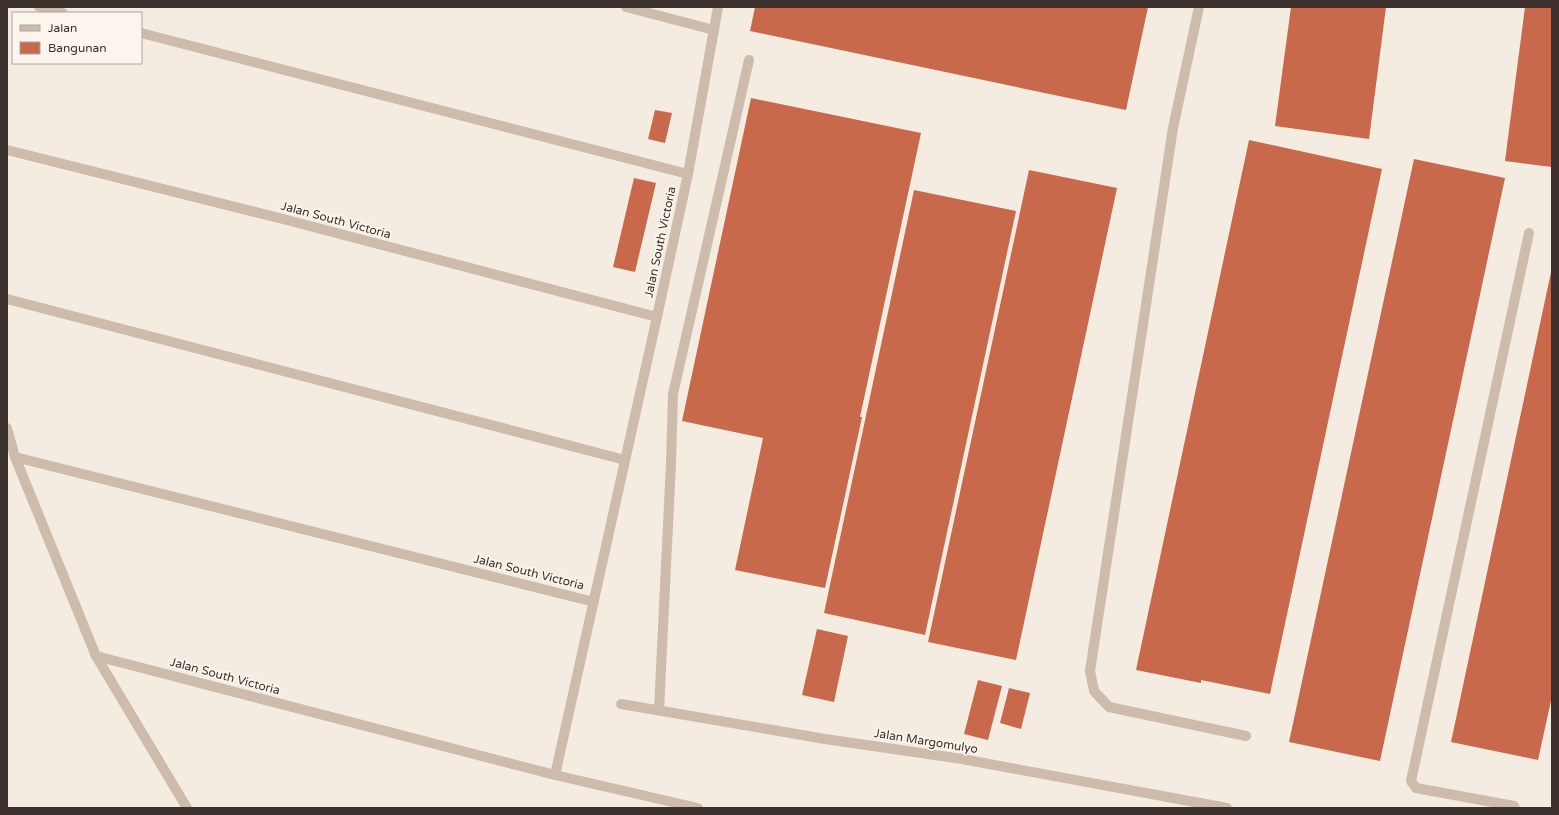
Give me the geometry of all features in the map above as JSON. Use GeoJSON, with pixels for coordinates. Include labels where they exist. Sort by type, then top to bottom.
{"type":"FeatureCollection","features":[{"type":"Feature","properties":{"kind":"street"},"geometry":{"type":"LineString","coordinates":[[39,7],[59,12]]}},
{"type":"Feature","properties":{"kind":"street"},"geometry":{"type":"LineString","coordinates":[[626,7],[714,30]]}},
{"type":"Feature","properties":{"kind":"street","name":"Jalan South Victoria"},"geometry":{"type":"LineString","coordinates":[[555,775],[626,460],[688,174],[718,7]]}},
{"type":"Feature","properties":{"kind":"street"},"geometry":{"type":"LineString","coordinates":[[1198,7],[1173,128],[1090,671],[1094,691],[1109,707],[1246,736]]}},
{"type":"Feature","properties":{"kind":"street","name":"Jalan South Victoria"},"geometry":{"type":"LineString","coordinates":[[142,33],[688,174]]}},
{"type":"Feature","properties":{"kind":"street"},"geometry":{"type":"LineString","coordinates":[[659,710],[671,470],[673,394],[749,60]]}},
{"type":"Feature","properties":{"kind":"street","name":"Jalan South Victoria"},"geometry":{"type":"LineString","coordinates":[[7,150],[283,219],[657,317]]}},
{"type":"Feature","properties":{"kind":"street"},"geometry":{"type":"LineString","coordinates":[[1516,808],[1514,806],[1416,788],[1411,781],[1529,233]]}},
{"type":"Feature","properties":{"kind":"street"},"geometry":{"type":"LineString","coordinates":[[7,299],[626,460]]}},
{"type":"Feature","properties":{"kind":"street"},"geometry":{"type":"LineString","coordinates":[[7,428],[15,457],[96,656],[187,808]]}},
{"type":"Feature","properties":{"kind":"street","name":"Jalan South Victoria"},"geometry":{"type":"LineString","coordinates":[[15,457],[594,602]]}},
{"type":"Feature","properties":{"kind":"street","name":"Jalan South Victoria"},"geometry":{"type":"LineString","coordinates":[[96,656],[555,775],[698,808]]}},
{"type":"Feature","properties":{"kind":"street","name":"Jalan Margomulyo"},"geometry":{"type":"LineString","coordinates":[[620,704],[970,761],[1227,808]]}},
{"type":"Feature","properties":{"kind":"building"},"geometry":{"type":"Polygon","coordinates":[[[755,7],[1148,7],[1126,110],[750,31],[755,7]]]}},
{"type":"Feature","properties":{"kind":"building"},"geometry":{"type":"Polygon","coordinates":[[[1291,7],[1386,7],[1369,139],[1275,126],[1291,7]]]}},
{"type":"Feature","properties":{"kind":"building"},"geometry":{"type":"Polygon","coordinates":[[[1525,7],[1552,7],[1552,167],[1505,161],[1525,7]]]}},
{"type":"Feature","properties":{"kind":"building"},"geometry":{"type":"Polygon","coordinates":[[[751,98],[921,133],[825,588],[735,570],[763,438],[682,421],[751,98]]]}},
{"type":"Feature","properties":{"kind":"building"},"geometry":{"type":"Polygon","coordinates":[[[655,110],[672,113],[665,143],[648,139],[655,110]]]}},
{"type":"Feature","properties":{"kind":"building"},"geometry":{"type":"Polygon","coordinates":[[[1249,140],[1382,169],[1270,694],[1201,680],[1201,683],[1136,670],[1249,140]]]}},
{"type":"Feature","properties":{"kind":"building"},"geometry":{"type":"Polygon","coordinates":[[[1414,159],[1505,178],[1380,761],[1289,742],[1414,159]]]}},
{"type":"Feature","properties":{"kind":"building"},"geometry":{"type":"Polygon","coordinates":[[[1029,170],[1117,188],[1016,660],[928,642],[1029,170]]]}},
{"type":"Feature","properties":{"kind":"building"},"geometry":{"type":"Polygon","coordinates":[[[634,178],[656,183],[635,272],[613,267],[634,178]]]}},
{"type":"Feature","properties":{"kind":"building"},"geometry":{"type":"Polygon","coordinates":[[[914,190],[1016,211],[925,635],[824,613],[914,190]]]}},
{"type":"Feature","properties":{"kind":"building"},"geometry":{"type":"Polygon","coordinates":[[[1551,272],[1552,696],[1538,760],[1451,742],[1551,272]]]}},
{"type":"Feature","properties":{"kind":"building"},"geometry":{"type":"Polygon","coordinates":[[[817,629],[848,636],[834,702],[802,695],[817,629]]]}},
{"type":"Feature","properties":{"kind":"building"},"geometry":{"type":"Polygon","coordinates":[[[978,680],[1002,686],[988,740],[964,734],[978,680]]]}},
{"type":"Feature","properties":{"kind":"building"},"geometry":{"type":"Polygon","coordinates":[[[1009,688],[1030,693],[1021,729],[1000,723],[1009,688]]]}}]}
